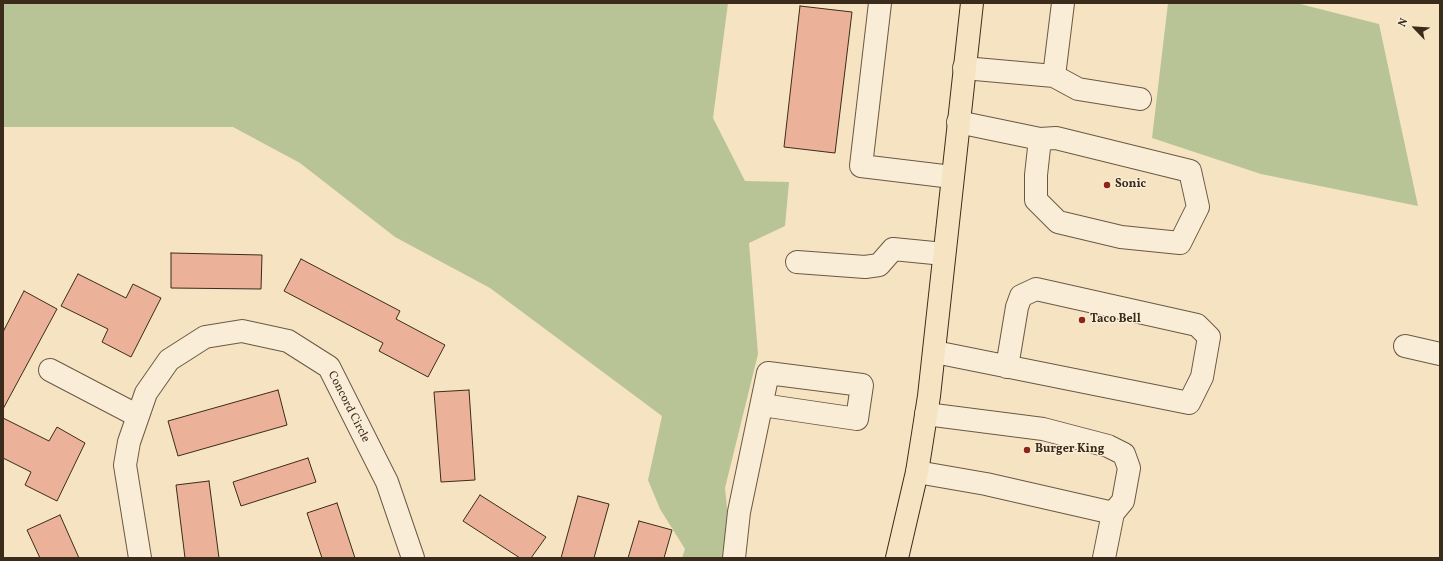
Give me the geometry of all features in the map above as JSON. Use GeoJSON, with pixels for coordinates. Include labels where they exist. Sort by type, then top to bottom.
{"type":"FeatureCollection","features":[{"type":"Feature","properties":{"kind":"highway"},"geometry":{"type":"LineString","coordinates":[[897,558],[917,472],[935,352],[952,177],[972,3]]}},
{"type":"Feature","properties":{"kind":"street"},"geometry":{"type":"LineString","coordinates":[[880,3],[861,166],[952,177]]}},
{"type":"Feature","properties":{"kind":"street"},"geometry":{"type":"LineString","coordinates":[[1054,76],[1063,3]]}},
{"type":"Feature","properties":{"kind":"street"},"geometry":{"type":"LineString","coordinates":[[964,68],[1054,76],[1078,89],[1140,99]]}},
{"type":"Feature","properties":{"kind":"street"},"geometry":{"type":"LineString","coordinates":[[958,122],[1040,139],[1056,138],[1190,171],[1198,208],[1180,243],[1121,237],[1058,222],[1036,200],[1036,175],[1040,139]]}},
{"type":"Feature","properties":{"kind":"street"},"geometry":{"type":"LineString","coordinates":[[797,262],[865,267],[879,265],[893,249],[944,254]]}},
{"type":"Feature","properties":{"kind":"street"},"geometry":{"type":"LineString","coordinates":[[935,352],[1006,367],[1189,403],[1202,377],[1208,337],[1197,325],[1036,289],[1021,296],[1017,307],[1006,367]]}},
{"type":"Feature","properties":{"kind":"street","name":"Concord Circle"},"geometry":{"type":"LineString","coordinates":[[140,558],[125,465],[129,442],[146,393],[169,360],[205,337],[242,331],[288,341],[328,367],[387,482],[413,558]]}},
{"type":"Feature","properties":{"kind":"street"},"geometry":{"type":"LineString","coordinates":[[1405,346],[1440,354]]}},
{"type":"Feature","properties":{"kind":"street"},"geometry":{"type":"LineString","coordinates":[[50,370],[138,416]]}},
{"type":"Feature","properties":{"kind":"street"},"geometry":{"type":"LineString","coordinates":[[734,558],[739,512],[762,405]]}},
{"type":"Feature","properties":{"kind":"street"},"geometry":{"type":"LineString","coordinates":[[926,414],[1043,429],[1108,446],[1124,454],[1129,468],[1123,501],[1113,513],[1104,558]]}},
{"type":"Feature","properties":{"kind":"street"},"geometry":{"type":"LineString","coordinates":[[917,472],[986,484],[1113,513]]}},
{"type":"Feature","properties":{"kind":"green space"},"geometry":{"type":"Polygon","coordinates":[[[3,3],[728,3],[713,118],[745,181],[789,182],[785,226],[749,243],[758,354],[725,488],[732,558],[682,558],[685,549],[660,509],[648,480],[662,416],[490,288],[395,237],[300,163],[233,127],[3,127],[3,3]]]}},
{"type":"Feature","properties":{"kind":"green space"},"geometry":{"type":"Polygon","coordinates":[[[1168,3],[1296,3],[1379,24],[1418,206],[1261,174],[1152,138],[1168,3]]]}},
{"type":"Feature","properties":{"kind":"building"},"geometry":{"type":"Polygon","coordinates":[[[800,6],[852,12],[835,153],[784,147],[800,6]]]}},
{"type":"Feature","properties":{"kind":"building"},"geometry":{"type":"Polygon","coordinates":[[[171,253],[262,255],[261,289],[171,288],[171,253]]]}},
{"type":"Feature","properties":{"kind":"building"},"geometry":{"type":"Polygon","coordinates":[[[301,259],[400,311],[396,319],[445,345],[428,377],[379,351],[383,343],[284,291],[301,259]]]}},
{"type":"Feature","properties":{"kind":"building"},"geometry":{"type":"Polygon","coordinates":[[[78,274],[126,298],[133,284],[161,298],[131,357],[102,342],[108,329],[61,306],[78,274]]]}},
{"type":"Feature","properties":{"kind":"building"},"geometry":{"type":"Polygon","coordinates":[[[24,291],[57,309],[3,409],[3,332],[24,291]]]}},
{"type":"Feature","properties":{"kind":"building"},"geometry":{"type":"Polygon","coordinates":[[[278,390],[287,425],[178,456],[168,421],[278,390]]]}},
{"type":"Feature","properties":{"kind":"building"},"geometry":{"type":"Polygon","coordinates":[[[469,390],[475,480],[441,482],[434,392],[469,390]]]}},
{"type":"Feature","properties":{"kind":"building"},"geometry":{"type":"Polygon","coordinates":[[[3,418],[49,441],[57,427],[85,443],[57,501],[25,485],[31,472],[3,458],[3,418]]]}},
{"type":"Feature","properties":{"kind":"building"},"geometry":{"type":"Polygon","coordinates":[[[308,458],[316,482],[241,506],[233,482],[308,458]]]}},
{"type":"Feature","properties":{"kind":"building"},"geometry":{"type":"Polygon","coordinates":[[[209,481],[219,558],[185,558],[176,485],[209,481]]]}},
{"type":"Feature","properties":{"kind":"building"},"geometry":{"type":"Polygon","coordinates":[[[480,495],[546,537],[531,558],[520,558],[463,521],[480,495]]]}},
{"type":"Feature","properties":{"kind":"building"},"geometry":{"type":"Polygon","coordinates":[[[578,496],[609,504],[594,558],[561,558],[578,496]]]}},
{"type":"Feature","properties":{"kind":"building"},"geometry":{"type":"Polygon","coordinates":[[[337,503],[355,558],[322,558],[307,513],[337,503]]]}},
{"type":"Feature","properties":{"kind":"building"},"geometry":{"type":"Polygon","coordinates":[[[60,515],[79,558],[40,558],[27,530],[60,515]]]}},
{"type":"Feature","properties":{"kind":"building"},"geometry":{"type":"Polygon","coordinates":[[[639,521],[672,530],[664,558],[628,558],[639,521]]]}},
{"type":"Feature","properties":{"kind":"place","name":"Sonic"},"geometry":{"type":"Point","coordinates":[1107,185]}},
{"type":"Feature","properties":{"kind":"place","name":"Taco Bell"},"geometry":{"type":"Point","coordinates":[1082,320]}},
{"type":"Feature","properties":{"kind":"place","name":"Burger King"},"geometry":{"type":"Point","coordinates":[1027,450]}}]}
